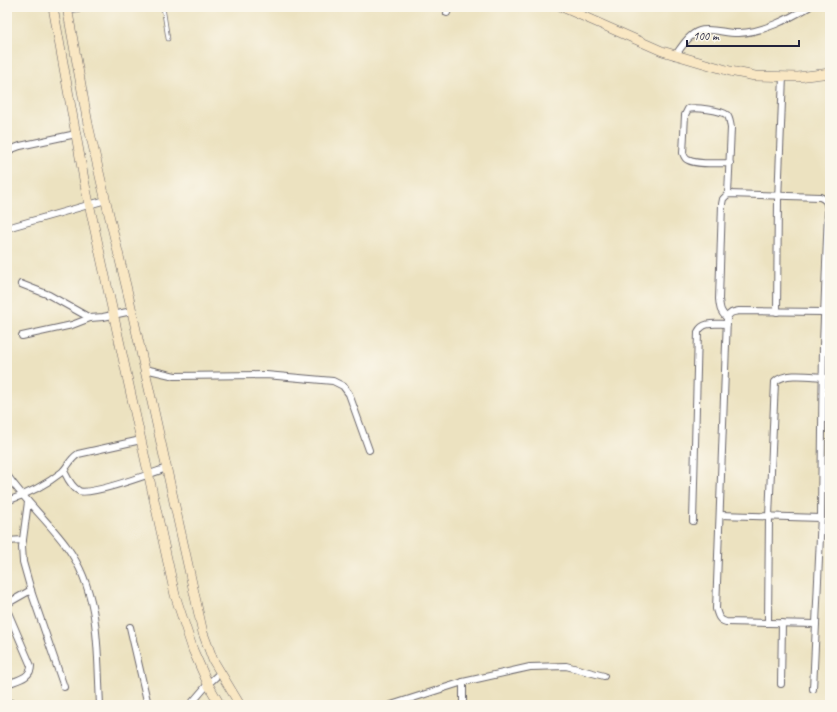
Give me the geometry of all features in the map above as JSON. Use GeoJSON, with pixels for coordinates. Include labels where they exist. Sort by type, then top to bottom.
{"type":"FeatureCollection","features":[{"type":"Feature","properties":{"kind":"street"},"geometry":{"type":"LineString","coordinates":[[53,7],[89,205],[176,595],[193,650],[208,684],[220,705]]}},
{"type":"Feature","properties":{"kind":"street"},"geometry":{"type":"LineString","coordinates":[[675,56],[692,35],[698,31],[704,30],[738,33],[750,32],[791,17],[809,7]]}},
{"type":"Feature","properties":{"kind":"street"},"geometry":{"type":"LineString","coordinates":[[566,8],[622,34],[675,56],[730,71],[755,76],[798,77],[830,73]]}},
{"type":"Feature","properties":{"kind":"street"},"geometry":{"type":"LineString","coordinates":[[67,9],[88,124],[132,310],[203,633],[213,660],[240,705]]}},
{"type":"Feature","properties":{"kind":"street"},"geometry":{"type":"LineString","coordinates":[[777,312],[783,76]]}},
{"type":"Feature","properties":{"kind":"street"},"geometry":{"type":"LineString","coordinates":[[727,321],[720,308],[719,299],[722,204],[724,198],[728,194],[730,163],[731,128],[730,121],[728,116],[721,112],[696,108],[688,109],[684,115],[684,157],[689,161],[730,163]]}},
{"type":"Feature","properties":{"kind":"street"},"geometry":{"type":"LineString","coordinates":[[7,152],[20,146],[76,134]]}},
{"type":"Feature","properties":{"kind":"street"},"geometry":{"type":"LineString","coordinates":[[728,194],[820,197],[825,199],[827,202],[821,518],[813,689]]}},
{"type":"Feature","properties":{"kind":"street"},"geometry":{"type":"LineString","coordinates":[[7,228],[106,200]]}},
{"type":"Feature","properties":{"kind":"street"},"geometry":{"type":"LineString","coordinates":[[21,284],[49,295],[90,318]]}},
{"type":"Feature","properties":{"kind":"street"},"geometry":{"type":"LineString","coordinates":[[22,336],[72,325],[90,318],[103,318],[132,310]]}},
{"type":"Feature","properties":{"kind":"street"},"geometry":{"type":"LineString","coordinates":[[816,624],[726,622],[721,620],[716,609],[727,321],[729,314],[732,312],[824,312]]}},
{"type":"Feature","properties":{"kind":"street"},"geometry":{"type":"LineString","coordinates":[[693,521],[698,332],[700,327],[704,324],[727,321]]}},
{"type":"Feature","properties":{"kind":"street"},"geometry":{"type":"LineString","coordinates":[[145,369],[175,376],[266,375],[333,381],[343,386],[349,394],[369,450]]}},
{"type":"Feature","properties":{"kind":"street"},"geometry":{"type":"LineString","coordinates":[[768,623],[769,516],[775,382],[778,378],[785,376],[823,377]]}},
{"type":"Feature","properties":{"kind":"street"},"geometry":{"type":"LineString","coordinates":[[7,501],[23,496],[64,471],[71,458],[78,454],[141,440]]}},
{"type":"Feature","properties":{"kind":"street"},"geometry":{"type":"LineString","coordinates":[[64,471],[78,491],[86,492],[98,490],[167,468]]}},
{"type":"Feature","properties":{"kind":"street"},"geometry":{"type":"LineString","coordinates":[[7,475],[28,502],[67,546],[79,564],[91,599],[95,617],[98,640],[100,705]]}},
{"type":"Feature","properties":{"kind":"street"},"geometry":{"type":"LineString","coordinates":[[28,502],[22,547],[23,562],[64,687]]}},
{"type":"Feature","properties":{"kind":"street"},"geometry":{"type":"LineString","coordinates":[[720,515],[821,518]]}},
{"type":"Feature","properties":{"kind":"street"},"geometry":{"type":"LineString","coordinates":[[7,541],[23,540]]}},
{"type":"Feature","properties":{"kind":"street"},"geometry":{"type":"LineString","coordinates":[[7,684],[26,676],[30,670],[30,666],[7,610],[7,605],[32,590]]}},
{"type":"Feature","properties":{"kind":"street"},"geometry":{"type":"LineString","coordinates":[[781,684],[782,623]]}},
{"type":"Feature","properties":{"kind":"street"},"geometry":{"type":"LineString","coordinates":[[130,627],[148,705]]}},
{"type":"Feature","properties":{"kind":"street"},"geometry":{"type":"LineString","coordinates":[[391,705],[462,682],[530,667],[566,666],[604,676]]}},
{"type":"Feature","properties":{"kind":"street"},"geometry":{"type":"LineString","coordinates":[[190,705],[208,684],[220,673]]}},
{"type":"Feature","properties":{"kind":"street"},"geometry":{"type":"LineString","coordinates":[[462,682],[463,705]]}},
{"type":"Feature","properties":{"kind":"lane"},"geometry":{"type":"LineString","coordinates":[[67,9],[95,7]]}},
{"type":"Feature","properties":{"kind":"lane"},"geometry":{"type":"LineString","coordinates":[[163,7],[168,39]]}}]}
